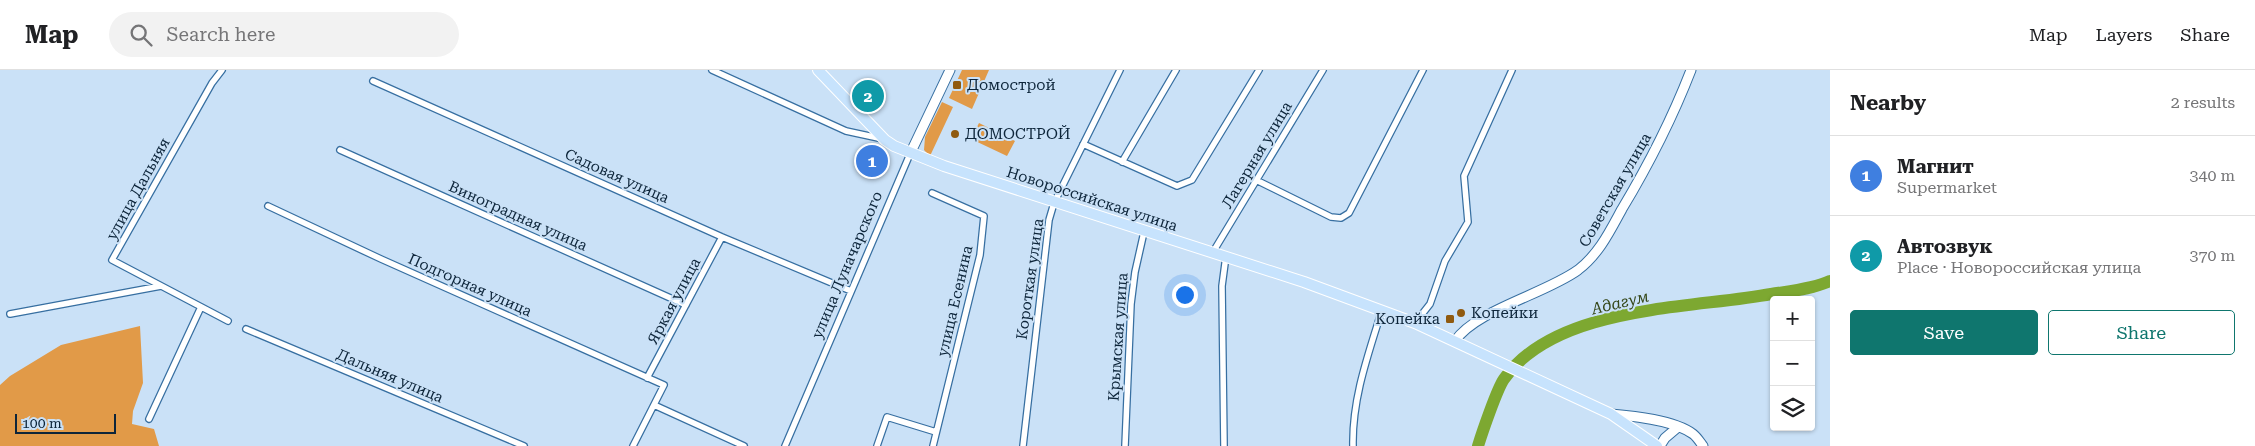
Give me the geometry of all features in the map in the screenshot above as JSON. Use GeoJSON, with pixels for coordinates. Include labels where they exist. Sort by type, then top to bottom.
{"type":"FeatureCollection","features":[{"type":"Feature","properties":{"kind":"main road"},"geometry":{"type":"LineString","coordinates":[[818,70],[885,140]]}},
{"type":"Feature","properties":{"kind":"main road","name":"улица Луначарского"},"geometry":{"type":"LineString","coordinates":[[910,154],[950,70]]}},
{"type":"Feature","properties":{"kind":"main road","name":"Советская улица"},"geometry":{"type":"LineString","coordinates":[[1455,341],[1467,327],[1554,284],[1577,270],[1594,255],[1652,157],[1691,70]]}},
{"type":"Feature","properties":{"kind":"main road","name":"Новороссийская улица"},"geometry":{"type":"LineString","coordinates":[[885,140],[910,154],[1054,203],[1226,256],[1415,323],[1611,414],[1659,446]]}},
{"type":"Feature","properties":{"kind":"main road"},"geometry":{"type":"LineString","coordinates":[[1611,414],[1631,416],[1678,427],[1694,434],[1703,446]]}},
{"type":"Feature","properties":{"kind":"main road"},"geometry":{"type":"LineString","coordinates":[[1659,446],[1678,427]]}},
{"type":"Feature","properties":{"kind":"street","name":"улица Дальняя"},"geometry":{"type":"LineString","coordinates":[[222,70],[212,83],[112,260],[228,321]]}},
{"type":"Feature","properties":{"kind":"street","name":"Новороссийская улица"},"geometry":{"type":"LineString","coordinates":[[712,70],[846,131],[885,140]]}},
{"type":"Feature","properties":{"kind":"street","name":"Короткая улица"},"geometry":{"type":"LineString","coordinates":[[1022,446],[1049,220],[1054,203],[1120,70]]}},
{"type":"Feature","properties":{"kind":"street"},"geometry":{"type":"LineString","coordinates":[[1122,162],[1176,70]]}},
{"type":"Feature","properties":{"kind":"street"},"geometry":{"type":"LineString","coordinates":[[1083,144],[1177,186],[1192,180],[1259,70]]}},
{"type":"Feature","properties":{"kind":"street","name":"Лагерная улица"},"geometry":{"type":"LineString","coordinates":[[1212,252],[1323,70]]}},
{"type":"Feature","properties":{"kind":"street"},"geometry":{"type":"LineString","coordinates":[[1256,180],[1331,216],[1341,218],[1349,213],[1423,70]]}},
{"type":"Feature","properties":{"kind":"street"},"geometry":{"type":"LineString","coordinates":[[1415,323],[1430,304],[1445,261],[1468,222],[1464,176],[1512,70]]}},
{"type":"Feature","properties":{"kind":"street","name":"Садовая улица"},"geometry":{"type":"LineString","coordinates":[[373,82],[722,237],[851,291]]}},
{"type":"Feature","properties":{"kind":"street","name":"Виноградная улица"},"geometry":{"type":"LineString","coordinates":[[340,150],[686,305]]}},
{"type":"Feature","properties":{"kind":"street","name":"улица Луначарского"},"geometry":{"type":"LineString","coordinates":[[786,446],[910,154]]}},
{"type":"Feature","properties":{"kind":"street","name":"улица Есенина"},"geometry":{"type":"LineString","coordinates":[[932,194],[984,216],[980,255],[933,446]]}},
{"type":"Feature","properties":{"kind":"street","name":"Подгорная улица"},"geometry":{"type":"LineString","coordinates":[[268,206],[664,385],[654,405]]}},
{"type":"Feature","properties":{"kind":"street","name":"Крымская улица"},"geometry":{"type":"LineString","coordinates":[[1124,446],[1132,296],[1144,232]]}},
{"type":"Feature","properties":{"kind":"street","name":"Яркая улица"},"geometry":{"type":"LineString","coordinates":[[647,378],[722,237]]}},
{"type":"Feature","properties":{"kind":"street"},"geometry":{"type":"LineString","coordinates":[[1224,446],[1222,286],[1226,256]]}},
{"type":"Feature","properties":{"kind":"street"},"geometry":{"type":"LineString","coordinates":[[10,314],[161,286]]}},
{"type":"Feature","properties":{"kind":"street"},"geometry":{"type":"LineString","coordinates":[[149,418],[200,306]]}},
{"type":"Feature","properties":{"kind":"street"},"geometry":{"type":"LineString","coordinates":[[1353,446],[1352,425],[1362,373],[1382,310]]}},
{"type":"Feature","properties":{"kind":"street","name":"Дальняя улица"},"geometry":{"type":"LineString","coordinates":[[246,329],[524,446]]}},
{"type":"Feature","properties":{"kind":"street"},"geometry":{"type":"LineString","coordinates":[[633,446],[654,405],[744,446]]}},
{"type":"Feature","properties":{"kind":"street"},"geometry":{"type":"LineString","coordinates":[[877,446],[886,417],[936,432]]}},
{"type":"Feature","properties":{"kind":"shaded area"},"geometry":{"type":"Polygon","coordinates":[[[962,70],[989,70],[972,109],[949,98],[962,70]]]}},
{"type":"Feature","properties":{"kind":"shaded area"},"geometry":{"type":"Polygon","coordinates":[[[942,102],[953,107],[930,156],[924,150],[925,137],[942,102]]]}},
{"type":"Feature","properties":{"kind":"shaded area"},"geometry":{"type":"Polygon","coordinates":[[[979,123],[1015,141],[1007,156],[971,139],[979,123]]]}},
{"type":"Feature","properties":{"kind":"shaded area"},"geometry":{"type":"Polygon","coordinates":[[[140,326],[143,383],[133,411],[132,424],[154,429],[159,446],[0,446],[0,385],[10,376],[61,345],[140,326]]]}},
{"type":"Feature","properties":{"kind":"waterway","name":"Адагум"},"geometry":{"type":"LineString","coordinates":[[1478,446],[1504,379],[1527,355],[1556,337],[1590,324],[1627,314],[1794,291],[1830,281]]}},
{"type":"Feature","properties":{"kind":"place","name":"Домострой"},"geometry":{"type":"Point","coordinates":[957,85]}},
{"type":"Feature","properties":{"kind":"place","name":"Автозвук"},"geometry":{"type":"Point","coordinates":[868,96]}},
{"type":"Feature","properties":{"kind":"place","name":"ДОМОСТРОЙ"},"geometry":{"type":"Point","coordinates":[955,134]}},
{"type":"Feature","properties":{"kind":"place","name":"Магнит"},"geometry":{"type":"Point","coordinates":[872,161]}},
{"type":"Feature","properties":{"kind":"place","name":"Копейки"},"geometry":{"type":"Point","coordinates":[1461,313]}},
{"type":"Feature","properties":{"kind":"place","name":"Копейка"},"geometry":{"type":"Point","coordinates":[1450,319]}}]}
